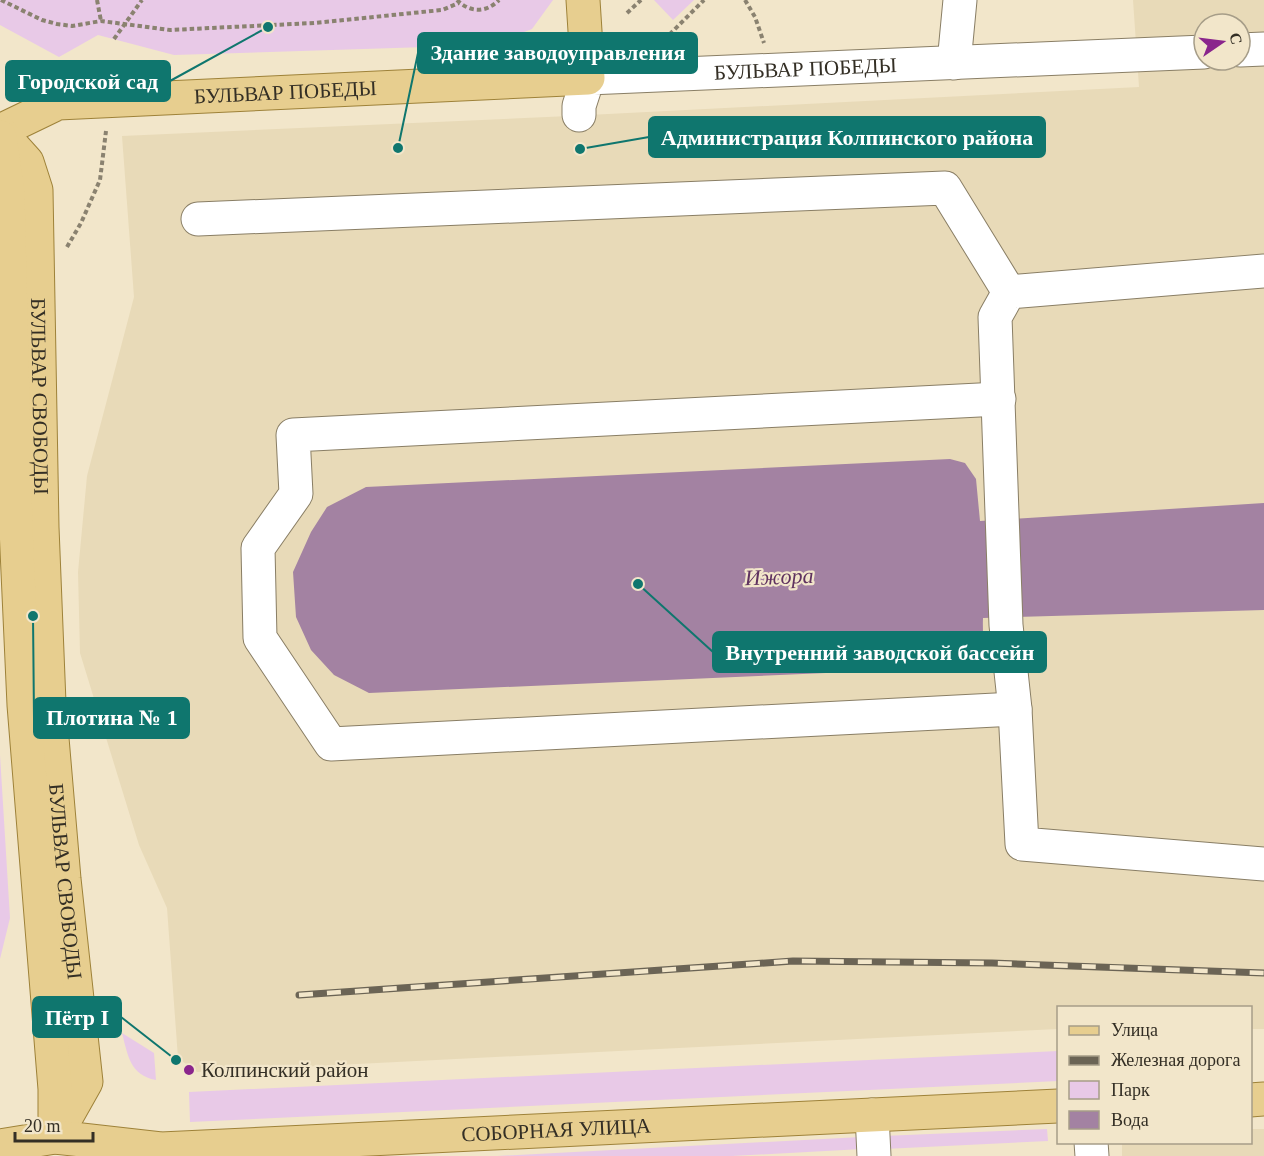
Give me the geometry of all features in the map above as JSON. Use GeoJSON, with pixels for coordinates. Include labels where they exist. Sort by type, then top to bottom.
{"type":"FeatureCollection","features":[{"type":"Feature","properties":{"kind":"main road"},"geometry":{"type":"LineString","coordinates":[[583,0],[588,78]]}},
{"type":"Feature","properties":{"kind":"main road","name":"БУЛЬВАР ПОБЕДЫ"},"geometry":{"type":"LineString","coordinates":[[0,132],[58,103],[588,78]]}},
{"type":"Feature","properties":{"kind":"main road","name":"БУЛЬВАР СВОБОДЫ"},"geometry":{"type":"LineString","coordinates":[[0,132],[27,162],[36,190],[42,527],[50,703],[64,879],[86,1082],[51,1146]]}},
{"type":"Feature","properties":{"kind":"main road","name":"БУЛЬВАР СВОБОДЫ"},"geometry":{"type":"LineString","coordinates":[[0,137],[8,192],[16,528],[24,705],[55,1089],[51,1146]]}},
{"type":"Feature","properties":{"kind":"main road","name":"СОБОРНАЯ УЛИЦА"},"geometry":{"type":"LineString","coordinates":[[0,1146],[160,1149],[1057,1106]]}},
{"type":"Feature","properties":{"kind":"street"},"geometry":{"type":"LineString","coordinates":[[954,63],[960,0]]}},
{"type":"Feature","properties":{"kind":"street","name":"БУЛЬВАР ПОБЕДЫ"},"geometry":{"type":"LineString","coordinates":[[588,78],[1192,53]]}},
{"type":"Feature","properties":{"kind":"street"},"geometry":{"type":"LineString","coordinates":[[579,115],[579,106],[588,78]]}},
{"type":"Feature","properties":{"kind":"street"},"geometry":{"type":"LineString","coordinates":[[198,219],[945,188],[1009,292]]}},
{"type":"Feature","properties":{"kind":"street"},"geometry":{"type":"LineString","coordinates":[[1009,292],[1264,271]]}},
{"type":"Feature","properties":{"kind":"street"},"geometry":{"type":"LineString","coordinates":[[1009,292],[995,317],[1006,625],[1015,709],[1022,844],[1264,864]]}},
{"type":"Feature","properties":{"kind":"street"},"geometry":{"type":"LineString","coordinates":[[999,399],[293,435],[296,494],[258,548],[260,638],[331,744],[1015,709]]}},
{"type":"Feature","properties":{"kind":"street"},"geometry":{"type":"LineString","coordinates":[[872,1115],[874,1156]]}},
{"type":"Feature","properties":{"kind":"path"},"geometry":{"type":"LineString","coordinates":[[1,0],[42,20],[57,24],[72,26],[101,21],[170,30],[314,23],[442,10],[458,1],[469,9],[481,10],[493,6],[499,0]]}},
{"type":"Feature","properties":{"kind":"path"},"geometry":{"type":"LineString","coordinates":[[98,0],[101,21]]}},
{"type":"Feature","properties":{"kind":"path"},"geometry":{"type":"LineString","coordinates":[[114,39],[142,0]]}},
{"type":"Feature","properties":{"kind":"path"},"geometry":{"type":"LineString","coordinates":[[627,14],[641,0]]}},
{"type":"Feature","properties":{"kind":"path"},"geometry":{"type":"LineString","coordinates":[[659,45],[704,0]]}},
{"type":"Feature","properties":{"kind":"path"},"geometry":{"type":"LineString","coordinates":[[745,0],[755,17],[764,44]]}},
{"type":"Feature","properties":{"kind":"path"},"geometry":{"type":"LineString","coordinates":[[64,252],[81,223],[100,180],[106,130]]}},
{"type":"Feature","properties":{"kind":"shaded area"},"geometry":{"type":"Polygon","coordinates":[[[1133,0],[1264,0],[1264,1029],[1252,1029],[1252,1006],[1057,1006],[1057,1029],[197,1072],[178,1058],[167,908],[139,845],[80,653],[78,572],[87,476],[134,297],[122,136],[1139,87],[1133,0]]]}},
{"type":"Feature","properties":{"kind":"shaded area"},"geometry":{"type":"Polygon","coordinates":[[[1252,1129],[1264,1129],[1264,1156],[1122,1156],[1122,1144],[1252,1144],[1252,1129]]]}},
{"type":"Feature","properties":{"kind":"green space"},"geometry":{"type":"Polygon","coordinates":[[[0,0],[553,0],[532,29],[489,45],[174,55],[98,35],[59,57],[0,25],[0,0]]]}},
{"type":"Feature","properties":{"kind":"green space"},"geometry":{"type":"Polygon","coordinates":[[[654,0],[694,0],[673,20],[654,0]]]}},
{"type":"Feature","properties":{"kind":"green space"},"geometry":{"type":"Polygon","coordinates":[[[0,755],[10,918],[0,959],[0,755]]]}},
{"type":"Feature","properties":{"kind":"green space"},"geometry":{"type":"Polygon","coordinates":[[[122,1033],[154,1053],[156,1080],[135,1069],[122,1033]]]}},
{"type":"Feature","properties":{"kind":"green space"},"geometry":{"type":"Polygon","coordinates":[[[1057,1051],[1057,1081],[190,1122],[189,1092],[1057,1051]]]}},
{"type":"Feature","properties":{"kind":"green space"},"geometry":{"type":"Polygon","coordinates":[[[1047,1129],[1048,1141],[884,1149],[883,1136],[1047,1129]]]}},
{"type":"Feature","properties":{"kind":"green space"},"geometry":{"type":"Polygon","coordinates":[[[861,1137],[862,1149],[732,1156],[497,1156],[861,1137]]]}},
{"type":"Feature","properties":{"kind":"water","name":"Ижора"},"geometry":{"type":"Polygon","coordinates":[[[950,459],[965,463],[976,479],[980,521],[1264,503],[1264,610],[983,618],[981,652],[965,667],[369,693],[334,675],[311,650],[296,617],[293,572],[311,532],[327,507],[366,487],[950,459]]]}},
{"type":"Feature","properties":{"kind":"railway"},"geometry":{"type":"LineString","coordinates":[[299,995],[793,961],[992,963],[1264,973]]}},
{"type":"Feature","properties":{"kind":"place","name":"Городской сад"},"geometry":{"type":"Point","coordinates":[268,27]}},
{"type":"Feature","properties":{"kind":"place","name":"Здание заводоуправления"},"geometry":{"type":"Point","coordinates":[398,148]}},
{"type":"Feature","properties":{"kind":"place","name":"Администрация Колпинского района"},"geometry":{"type":"Point","coordinates":[580,149]}},
{"type":"Feature","properties":{"kind":"place","name":"Внутренний заводской бассейн"},"geometry":{"type":"Point","coordinates":[638,584]}},
{"type":"Feature","properties":{"kind":"place","name":"Плотина № 1"},"geometry":{"type":"Point","coordinates":[33,616]}},
{"type":"Feature","properties":{"kind":"place","name":"Пётр I"},"geometry":{"type":"Point","coordinates":[176,1060]}},
{"type":"Feature","properties":{"kind":"place","name":"Колпинский район"},"geometry":{"type":"Point","coordinates":[189,1070]}}]}
